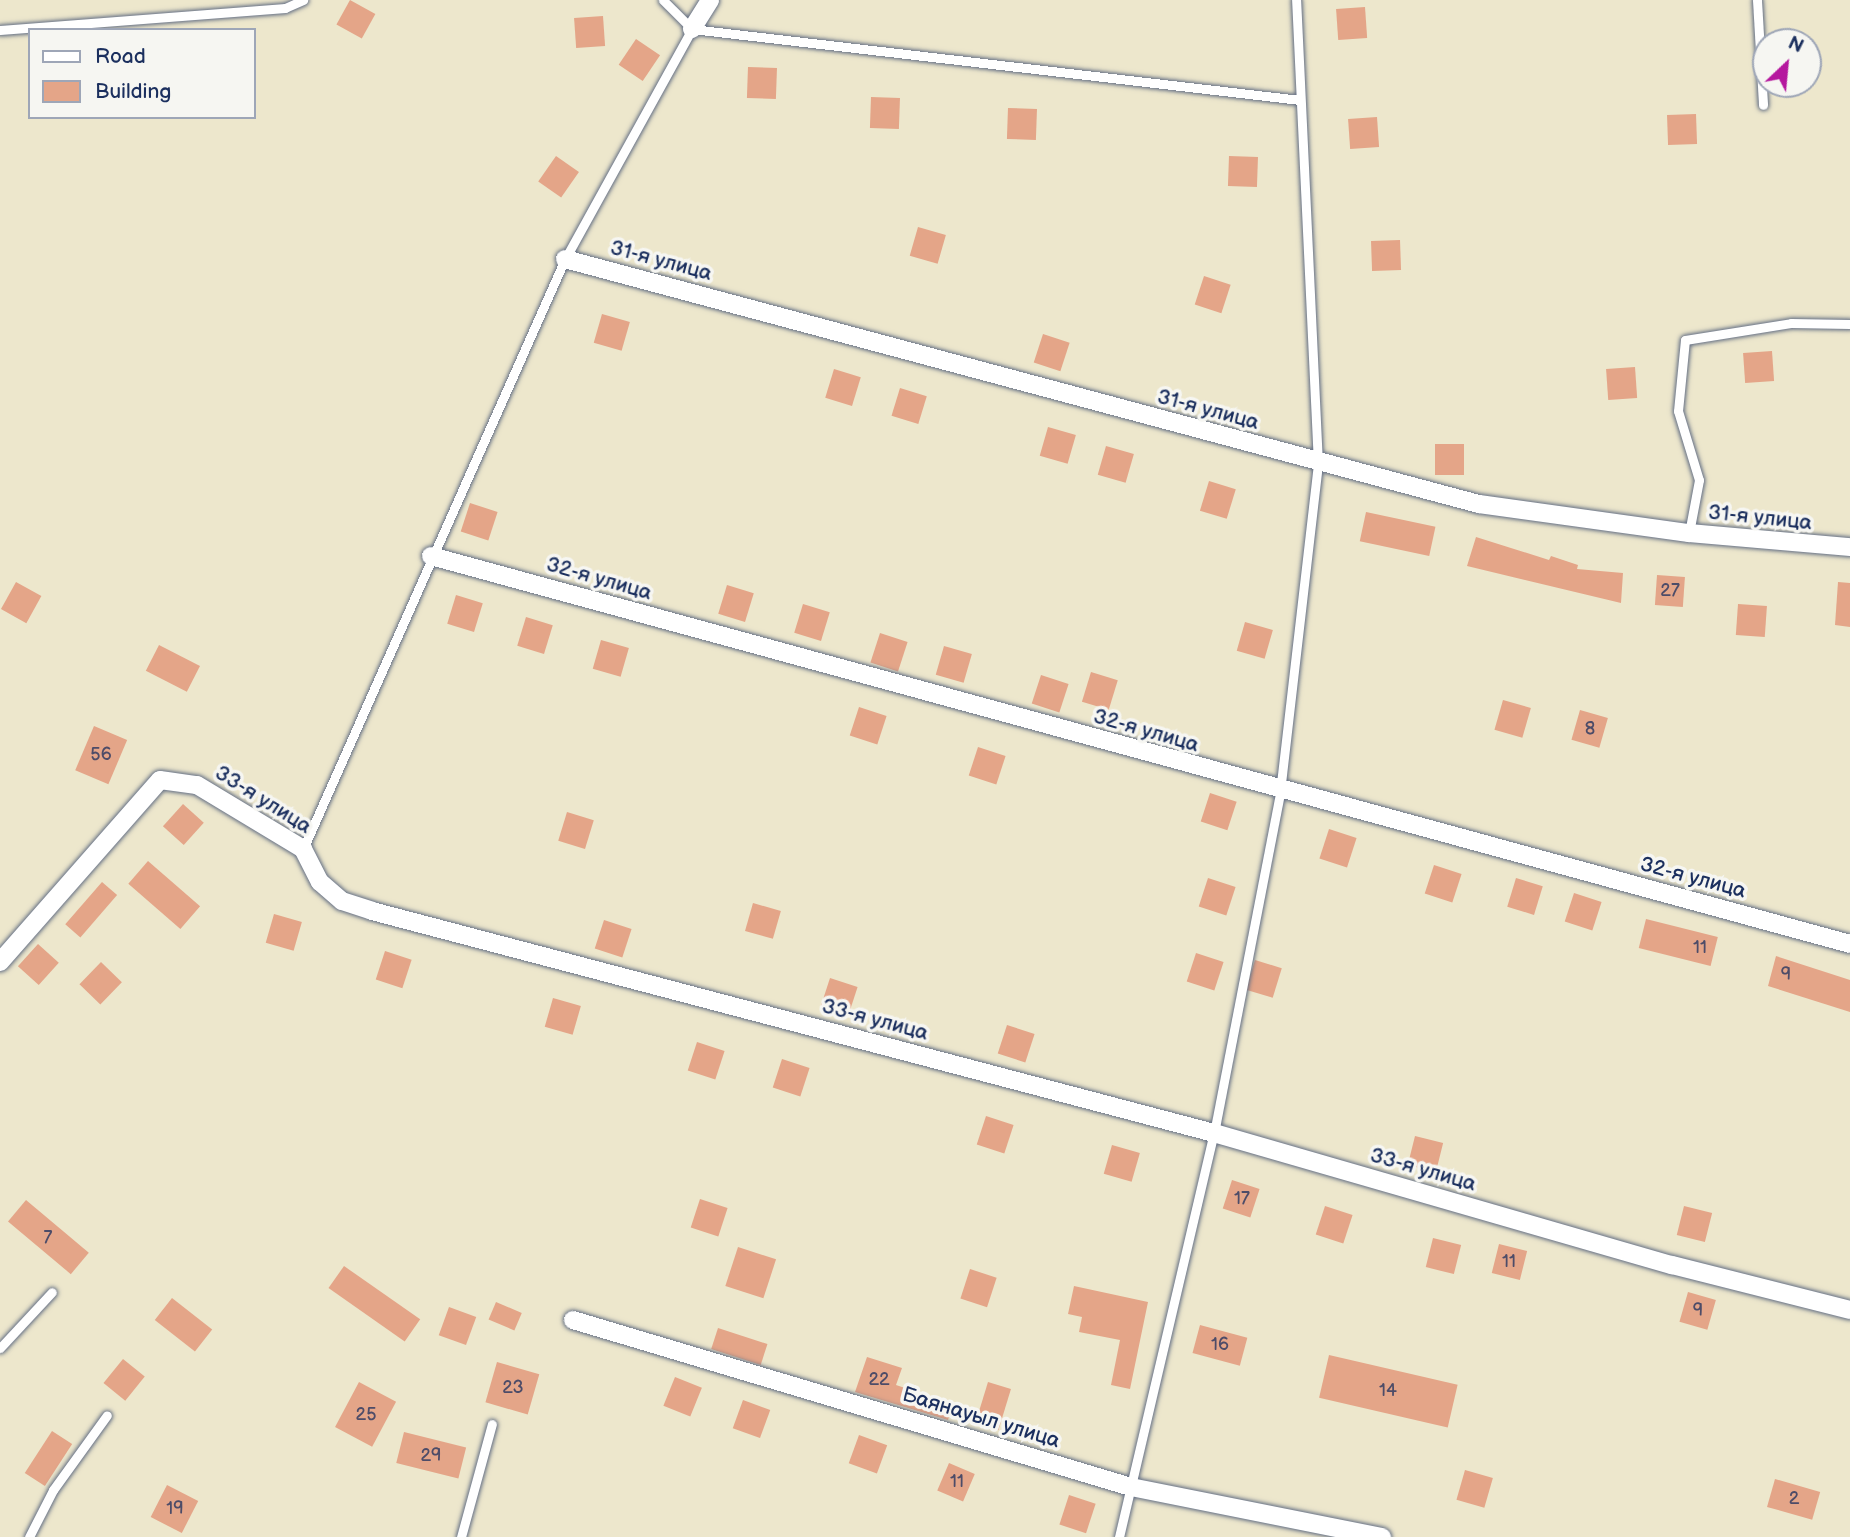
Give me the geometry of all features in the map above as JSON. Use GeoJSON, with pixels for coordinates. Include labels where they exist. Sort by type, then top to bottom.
{"type":"FeatureCollection","features":[{"type":"Feature","properties":{"kind":"street"},"geometry":{"type":"LineString","coordinates":[[692,29],[710,0]]}},
{"type":"Feature","properties":{"kind":"street","name":"31-я улица"},"geometry":{"type":"LineString","coordinates":[[565,259],[1318,464],[1479,504],[1689,533],[1850,547]]}},
{"type":"Feature","properties":{"kind":"street","name":"32-я улица"},"geometry":{"type":"LineString","coordinates":[[431,556],[1280,792],[1850,943]]}},
{"type":"Feature","properties":{"kind":"street","name":"33-я улица"},"geometry":{"type":"LineString","coordinates":[[0,962],[160,779],[197,785],[303,849],[320,882],[342,901],[372,912],[1214,1133],[1672,1265],[1850,1310]]}},
{"type":"Feature","properties":{"kind":"street","name":"Баянауыл улица"},"geometry":{"type":"LineString","coordinates":[[573,1320],[1131,1487],[1382,1537]]}},
{"type":"Feature","properties":{"kind":"lane"},"geometry":{"type":"LineString","coordinates":[[0,30],[285,8],[303,0]]}},
{"type":"Feature","properties":{"kind":"lane"},"geometry":{"type":"LineString","coordinates":[[663,0],[692,29],[1300,100]]}},
{"type":"Feature","properties":{"kind":"lane"},"geometry":{"type":"LineString","coordinates":[[1119,1537],[1214,1133],[1280,792],[1318,464],[1296,0]]}},
{"type":"Feature","properties":{"kind":"lane"},"geometry":{"type":"LineString","coordinates":[[1757,0],[1763,105]]}},
{"type":"Feature","properties":{"kind":"lane"},"geometry":{"type":"LineString","coordinates":[[303,849],[565,259],[692,29]]}},
{"type":"Feature","properties":{"kind":"lane"},"geometry":{"type":"LineString","coordinates":[[1689,533],[1699,480],[1678,411],[1685,341],[1791,323],[1850,324]]}},
{"type":"Feature","properties":{"kind":"lane"},"geometry":{"type":"LineString","coordinates":[[0,1348],[52,1292]]}},
{"type":"Feature","properties":{"kind":"lane"},"geometry":{"type":"LineString","coordinates":[[29,1537],[53,1490],[107,1415]]}},
{"type":"Feature","properties":{"kind":"lane"},"geometry":{"type":"LineString","coordinates":[[461,1537],[492,1424]]}},
{"type":"Feature","properties":{"kind":"building"},"geometry":{"type":"Polygon","coordinates":[[[350,0],[375,14],[362,39],[336,24],[350,0]]]}},
{"type":"Feature","properties":{"kind":"building"},"geometry":{"type":"Polygon","coordinates":[[[1365,7],[1367,38],[1338,40],[1336,9],[1365,7]]]}},
{"type":"Feature","properties":{"kind":"building"},"geometry":{"type":"Polygon","coordinates":[[[603,16],[605,46],[576,48],[574,18],[603,16]]]}},
{"type":"Feature","properties":{"kind":"building"},"geometry":{"type":"Polygon","coordinates":[[[636,39],[660,55],[643,81],[619,65],[636,39]]]}},
{"type":"Feature","properties":{"kind":"building"},"geometry":{"type":"Polygon","coordinates":[[[748,67],[777,68],[776,99],[747,98],[748,67]]]}},
{"type":"Feature","properties":{"kind":"building"},"geometry":{"type":"Polygon","coordinates":[[[871,97],[900,98],[899,129],[870,128],[871,97]]]}},
{"type":"Feature","properties":{"kind":"building"},"geometry":{"type":"Polygon","coordinates":[[[1008,108],[1037,109],[1036,140],[1007,139],[1008,108]]]}},
{"type":"Feature","properties":{"kind":"building"},"geometry":{"type":"Polygon","coordinates":[[[1696,114],[1697,144],[1668,145],[1667,115],[1696,114]]]}},
{"type":"Feature","properties":{"kind":"building"},"geometry":{"type":"Polygon","coordinates":[[[1377,117],[1379,147],[1350,149],[1348,119],[1377,117]]]}},
{"type":"Feature","properties":{"kind":"building"},"geometry":{"type":"Polygon","coordinates":[[[556,156],[579,172],[561,197],[538,181],[556,156]]]}},
{"type":"Feature","properties":{"kind":"building"},"geometry":{"type":"Polygon","coordinates":[[[1229,156],[1258,157],[1257,187],[1228,186],[1229,156]]]}},
{"type":"Feature","properties":{"kind":"building"},"geometry":{"type":"Polygon","coordinates":[[[918,227],[946,235],[938,264],[910,256],[918,227]]]}},
{"type":"Feature","properties":{"kind":"building"},"geometry":{"type":"Polygon","coordinates":[[[1400,240],[1401,270],[1372,271],[1371,241],[1400,240]]]}},
{"type":"Feature","properties":{"kind":"building"},"geometry":{"type":"Polygon","coordinates":[[[1204,276],[1231,285],[1221,313],[1195,305],[1204,276]]]}},
{"type":"Feature","properties":{"kind":"building"},"geometry":{"type":"Polygon","coordinates":[[[602,314],[630,322],[622,351],[594,343],[602,314]]]}},
{"type":"Feature","properties":{"kind":"building"},"geometry":{"type":"Polygon","coordinates":[[[1043,334],[1070,343],[1060,371],[1034,363],[1043,334]]]}},
{"type":"Feature","properties":{"kind":"building"},"geometry":{"type":"Polygon","coordinates":[[[1772,351],[1774,381],[1745,383],[1743,353],[1772,351]]]}},
{"type":"Feature","properties":{"kind":"building"},"geometry":{"type":"Polygon","coordinates":[[[1635,367],[1637,398],[1608,400],[1606,369],[1635,367]]]}},
{"type":"Feature","properties":{"kind":"building"},"geometry":{"type":"Polygon","coordinates":[[[834,369],[861,377],[852,406],[825,398],[834,369]]]}},
{"type":"Feature","properties":{"kind":"building"},"geometry":{"type":"Polygon","coordinates":[[[900,388],[927,396],[918,424],[892,416],[900,388]]]}},
{"type":"Feature","properties":{"kind":"building"},"geometry":{"type":"Polygon","coordinates":[[[1048,427],[1076,435],[1068,464],[1040,456],[1048,427]]]}},
{"type":"Feature","properties":{"kind":"building"},"geometry":{"type":"Polygon","coordinates":[[[1435,444],[1464,444],[1464,475],[1435,475],[1435,444]]]}},
{"type":"Feature","properties":{"kind":"building"},"geometry":{"type":"Polygon","coordinates":[[[1106,446],[1134,454],[1126,483],[1098,475],[1106,446]]]}},
{"type":"Feature","properties":{"kind":"building"},"geometry":{"type":"Polygon","coordinates":[[[1209,481],[1236,489],[1227,519],[1200,511],[1209,481]]]}},
{"type":"Feature","properties":{"kind":"building"},"geometry":{"type":"Polygon","coordinates":[[[470,503],[498,512],[488,540],[461,532],[470,503]]]}},
{"type":"Feature","properties":{"kind":"building"},"geometry":{"type":"Polygon","coordinates":[[[1366,512],[1435,527],[1429,556],[1360,541],[1366,512]]]}},
{"type":"Feature","properties":{"kind":"building"},"geometry":{"type":"Polygon","coordinates":[[[1476,537],[1549,560],[1551,556],[1578,565],[1577,569],[1623,573],[1621,603],[1467,566],[1476,537]]]}},
{"type":"Feature","properties":{"kind":"building"},"geometry":{"type":"Polygon","coordinates":[[[1657,575],[1685,577],[1683,607],[1655,605],[1657,575]]]}},
{"type":"Feature","properties":{"kind":"building"},"geometry":{"type":"Polygon","coordinates":[[[16,582],[41,596],[26,623],[1,609],[16,582]]]}},
{"type":"Feature","properties":{"kind":"building"},"geometry":{"type":"Polygon","coordinates":[[[1838,582],[1850,583],[1850,627],[1835,625],[1838,582]]]}},
{"type":"Feature","properties":{"kind":"building"},"geometry":{"type":"Polygon","coordinates":[[[727,585],[754,593],[745,622],[718,614],[727,585]]]}},
{"type":"Feature","properties":{"kind":"building"},"geometry":{"type":"Polygon","coordinates":[[[456,595],[483,603],[474,632],[447,624],[456,595]]]}},
{"type":"Feature","properties":{"kind":"building"},"geometry":{"type":"Polygon","coordinates":[[[803,604],[830,612],[821,641],[794,633],[803,604]]]}},
{"type":"Feature","properties":{"kind":"building"},"geometry":{"type":"Polygon","coordinates":[[[1738,604],[1767,606],[1765,637],[1736,635],[1738,604]]]}},
{"type":"Feature","properties":{"kind":"building"},"geometry":{"type":"Polygon","coordinates":[[[526,617],[553,625],[544,654],[517,646],[526,617]]]}},
{"type":"Feature","properties":{"kind":"building"},"geometry":{"type":"Polygon","coordinates":[[[1245,622],[1273,630],[1265,659],[1237,651],[1245,622]]]}},
{"type":"Feature","properties":{"kind":"building"},"geometry":{"type":"Polygon","coordinates":[[[880,633],[908,642],[898,671],[870,662],[880,633]]]}},
{"type":"Feature","properties":{"kind":"building"},"geometry":{"type":"Polygon","coordinates":[[[601,640],[629,648],[621,677],[593,669],[601,640]]]}},
{"type":"Feature","properties":{"kind":"building"},"geometry":{"type":"Polygon","coordinates":[[[159,645],[200,666],[187,692],[146,671],[159,645]]]}},
{"type":"Feature","properties":{"kind":"building"},"geometry":{"type":"Polygon","coordinates":[[[944,646],[972,654],[964,683],[936,675],[944,646]]]}},
{"type":"Feature","properties":{"kind":"building"},"geometry":{"type":"Polygon","coordinates":[[[1091,672],[1118,680],[1109,710],[1082,702],[1091,672]]]}},
{"type":"Feature","properties":{"kind":"building"},"geometry":{"type":"Polygon","coordinates":[[[1041,675],[1069,684],[1059,712],[1032,704],[1041,675]]]}},
{"type":"Feature","properties":{"kind":"building"},"geometry":{"type":"Polygon","coordinates":[[[1503,700],[1531,708],[1522,738],[1494,730],[1503,700]]]}},
{"type":"Feature","properties":{"kind":"building"},"geometry":{"type":"Polygon","coordinates":[[[859,707],[887,716],[877,744],[850,736],[859,707]]]}},
{"type":"Feature","properties":{"kind":"building"},"geometry":{"type":"Polygon","coordinates":[[[1580,710],[1608,718],[1599,748],[1571,740],[1580,710]]]}},
{"type":"Feature","properties":{"kind":"building"},"geometry":{"type":"Polygon","coordinates":[[[94,726],[127,740],[108,784],[75,770],[94,726]]]}},
{"type":"Feature","properties":{"kind":"building"},"geometry":{"type":"Polygon","coordinates":[[[978,747],[1006,756],[996,784],[969,776],[978,747]]]}},
{"type":"Feature","properties":{"kind":"building"},"geometry":{"type":"Polygon","coordinates":[[[1210,793],[1237,802],[1227,830],[1201,822],[1210,793]]]}},
{"type":"Feature","properties":{"kind":"building"},"geometry":{"type":"Polygon","coordinates":[[[183,804],[204,823],[184,845],[163,826],[183,804]]]}},
{"type":"Feature","properties":{"kind":"building"},"geometry":{"type":"Polygon","coordinates":[[[567,812],[594,820],[585,849],[558,841],[567,812]]]}},
{"type":"Feature","properties":{"kind":"building"},"geometry":{"type":"Polygon","coordinates":[[[1329,829],[1357,838],[1347,867],[1319,858],[1329,829]]]}},
{"type":"Feature","properties":{"kind":"building"},"geometry":{"type":"Polygon","coordinates":[[[148,861],[200,906],[180,929],[128,884],[148,861]]]}},
{"type":"Feature","properties":{"kind":"building"},"geometry":{"type":"Polygon","coordinates":[[[1434,865],[1462,874],[1452,902],[1425,894],[1434,865]]]}},
{"type":"Feature","properties":{"kind":"building"},"geometry":{"type":"Polygon","coordinates":[[[1208,878],[1236,887],[1226,915],[1199,907],[1208,878]]]}},
{"type":"Feature","properties":{"kind":"building"},"geometry":{"type":"Polygon","coordinates":[[[1516,878],[1543,886],[1534,915],[1507,907],[1516,878]]]}},
{"type":"Feature","properties":{"kind":"building"},"geometry":{"type":"Polygon","coordinates":[[[102,882],[117,895],[80,937],[65,924],[102,882]]]}},
{"type":"Feature","properties":{"kind":"building"},"geometry":{"type":"Polygon","coordinates":[[[1574,893],[1602,902],[1592,930],[1565,922],[1574,893]]]}},
{"type":"Feature","properties":{"kind":"building"},"geometry":{"type":"Polygon","coordinates":[[[753,903],[781,911],[773,939],[745,931],[753,903]]]}},
{"type":"Feature","properties":{"kind":"building"},"geometry":{"type":"Polygon","coordinates":[[[274,914],[302,922],[294,951],[266,943],[274,914]]]}},
{"type":"Feature","properties":{"kind":"building"},"geometry":{"type":"Polygon","coordinates":[[[1646,919],[1718,937],[1711,966],[1639,948],[1646,919]]]}},
{"type":"Feature","properties":{"kind":"building"},"geometry":{"type":"Polygon","coordinates":[[[604,920],[632,929],[622,957],[595,949],[604,920]]]}},
{"type":"Feature","properties":{"kind":"building"},"geometry":{"type":"Polygon","coordinates":[[[38,944],[59,963],[39,985],[18,966],[38,944]]]}},
{"type":"Feature","properties":{"kind":"building"},"geometry":{"type":"Polygon","coordinates":[[[385,951],[412,960],[402,988],[376,980],[385,951]]]}},
{"type":"Feature","properties":{"kind":"building"},"geometry":{"type":"Polygon","coordinates":[[[1196,953],[1224,962],[1214,990],[1187,982],[1196,953]]]}},
{"type":"Feature","properties":{"kind":"building"},"geometry":{"type":"Polygon","coordinates":[[[1776,956],[1850,980],[1850,1012],[1768,986],[1776,956]]]}},
{"type":"Feature","properties":{"kind":"building"},"geometry":{"type":"Polygon","coordinates":[[[1255,960],[1282,968],[1273,998],[1246,990],[1255,960]]]}},
{"type":"Feature","properties":{"kind":"building"},"geometry":{"type":"Polygon","coordinates":[[[101,962],[122,982],[100,1004],[79,984],[101,962]]]}},
{"type":"Feature","properties":{"kind":"building"},"geometry":{"type":"Polygon","coordinates":[[[830,978],[858,987],[848,1015],[821,1007],[830,978]]]}},
{"type":"Feature","properties":{"kind":"building"},"geometry":{"type":"Polygon","coordinates":[[[553,998],[581,1006],[573,1035],[545,1027],[553,998]]]}},
{"type":"Feature","properties":{"kind":"building"},"geometry":{"type":"Polygon","coordinates":[[[1007,1025],[1035,1034],[1025,1062],[998,1054],[1007,1025]]]}},
{"type":"Feature","properties":{"kind":"building"},"geometry":{"type":"Polygon","coordinates":[[[697,1042],[725,1051],[715,1079],[688,1071],[697,1042]]]}},
{"type":"Feature","properties":{"kind":"building"},"geometry":{"type":"Polygon","coordinates":[[[782,1059],[810,1068],[800,1096],[773,1088],[782,1059]]]}},
{"type":"Feature","properties":{"kind":"building"},"geometry":{"type":"Polygon","coordinates":[[[986,1116],[1014,1125],[1004,1153],[977,1145],[986,1116]]]}},
{"type":"Feature","properties":{"kind":"building"},"geometry":{"type":"Polygon","coordinates":[[[1415,1136],[1443,1143],[1436,1172],[1408,1165],[1415,1136]]]}},
{"type":"Feature","properties":{"kind":"building"},"geometry":{"type":"Polygon","coordinates":[[[1112,1145],[1140,1153],[1132,1182],[1104,1174],[1112,1145]]]}},
{"type":"Feature","properties":{"kind":"building"},"geometry":{"type":"Polygon","coordinates":[[[1232,1180],[1260,1189],[1250,1217],[1223,1209],[1232,1180]]]}},
{"type":"Feature","properties":{"kind":"building"},"geometry":{"type":"Polygon","coordinates":[[[700,1199],[728,1208],[718,1236],[691,1228],[700,1199]]]}},
{"type":"Feature","properties":{"kind":"building"},"geometry":{"type":"Polygon","coordinates":[[[26,1200],[89,1253],[71,1274],[8,1221],[26,1200]]]}},
{"type":"Feature","properties":{"kind":"building"},"geometry":{"type":"Polygon","coordinates":[[[1325,1206],[1353,1215],[1343,1243],[1316,1235],[1325,1206]]]}},
{"type":"Feature","properties":{"kind":"building"},"geometry":{"type":"Polygon","coordinates":[[[1684,1206],[1712,1213],[1705,1242],[1677,1235],[1684,1206]]]}},
{"type":"Feature","properties":{"kind":"building"},"geometry":{"type":"Polygon","coordinates":[[[1433,1238],[1461,1245],[1454,1274],[1426,1267],[1433,1238]]]}},
{"type":"Feature","properties":{"kind":"building"},"geometry":{"type":"Polygon","coordinates":[[[1499,1244],[1527,1251],[1520,1280],[1492,1273],[1499,1244]]]}},
{"type":"Feature","properties":{"kind":"building"},"geometry":{"type":"Polygon","coordinates":[[[738,1247],[776,1259],[763,1298],[725,1286],[738,1247]]]}},
{"type":"Feature","properties":{"kind":"building"},"geometry":{"type":"Polygon","coordinates":[[[344,1266],[420,1319],[405,1341],[329,1288],[344,1266]]]}},
{"type":"Feature","properties":{"kind":"building"},"geometry":{"type":"Polygon","coordinates":[[[970,1269],[997,1278],[987,1307],[960,1298],[970,1269]]]}},
{"type":"Feature","properties":{"kind":"building"},"geometry":{"type":"Polygon","coordinates":[[[1074,1286],[1148,1302],[1130,1389],[1111,1385],[1120,1340],[1079,1332],[1082,1317],[1068,1314],[1074,1286]]]}},
{"type":"Feature","properties":{"kind":"building"},"geometry":{"type":"Polygon","coordinates":[[[1688,1292],[1716,1300],[1707,1330],[1679,1322],[1688,1292]]]}},
{"type":"Feature","properties":{"kind":"building"},"geometry":{"type":"Polygon","coordinates":[[[172,1298],[212,1329],[195,1351],[155,1320],[172,1298]]]}},
{"type":"Feature","properties":{"kind":"building"},"geometry":{"type":"Polygon","coordinates":[[[496,1302],[522,1313],[514,1330],[489,1319],[496,1302]]]}},
{"type":"Feature","properties":{"kind":"building"},"geometry":{"type":"Polygon","coordinates":[[[449,1307],[476,1317],[466,1345],[439,1335],[449,1307]]]}},
{"type":"Feature","properties":{"kind":"building"},"geometry":{"type":"Polygon","coordinates":[[[1200,1325],[1247,1338],[1240,1366],[1192,1353],[1200,1325]]]}},
{"type":"Feature","properties":{"kind":"building"},"geometry":{"type":"Polygon","coordinates":[[[718,1328],[767,1344],[761,1365],[711,1349],[718,1328]]]}},
{"type":"Feature","properties":{"kind":"building"},"geometry":{"type":"Polygon","coordinates":[[[1329,1355],[1458,1385],[1448,1428],[1319,1398],[1329,1355]]]}},
{"type":"Feature","properties":{"kind":"building"},"geometry":{"type":"Polygon","coordinates":[[[867,1357],[902,1368],[896,1385],[953,1404],[948,1420],[855,1392],[867,1357]]]}},
{"type":"Feature","properties":{"kind":"building"},"geometry":{"type":"Polygon","coordinates":[[[123,1359],[145,1377],[125,1401],[103,1383],[123,1359]]]}},
{"type":"Feature","properties":{"kind":"building"},"geometry":{"type":"Polygon","coordinates":[[[497,1362],[539,1374],[528,1415],[485,1402],[497,1362]]]}},
{"type":"Feature","properties":{"kind":"building"},"geometry":{"type":"Polygon","coordinates":[[[675,1377],[702,1388],[690,1417],[663,1406],[675,1377]]]}},
{"type":"Feature","properties":{"kind":"building"},"geometry":{"type":"Polygon","coordinates":[[[359,1382],[396,1402],[372,1447],[335,1427],[359,1382]]]}},
{"type":"Feature","properties":{"kind":"building"},"geometry":{"type":"Polygon","coordinates":[[[988,1382],[1011,1389],[998,1430],[975,1423],[988,1382]]]}},
{"type":"Feature","properties":{"kind":"building"},"geometry":{"type":"Polygon","coordinates":[[[743,1400],[770,1410],[760,1438],[733,1428],[743,1400]]]}},
{"type":"Feature","properties":{"kind":"building"},"geometry":{"type":"Polygon","coordinates":[[[52,1431],[72,1444],[45,1486],[25,1473],[52,1431]]]}},
{"type":"Feature","properties":{"kind":"building"},"geometry":{"type":"Polygon","coordinates":[[[404,1432],[466,1447],[458,1479],[396,1463],[404,1432]]]}},
{"type":"Feature","properties":{"kind":"building"},"geometry":{"type":"Polygon","coordinates":[[[859,1435],[887,1445],[877,1473],[849,1463],[859,1435]]]}},
{"type":"Feature","properties":{"kind":"building"},"geometry":{"type":"Polygon","coordinates":[[[949,1463],[975,1474],[963,1502],[937,1491],[949,1463]]]}},
{"type":"Feature","properties":{"kind":"building"},"geometry":{"type":"Polygon","coordinates":[[[1465,1470],[1493,1478],[1484,1508],[1456,1500],[1465,1470]]]}},
{"type":"Feature","properties":{"kind":"building"},"geometry":{"type":"Polygon","coordinates":[[[1775,1479],[1820,1492],[1812,1520],[1767,1507],[1775,1479]]]}},
{"type":"Feature","properties":{"kind":"building"},"geometry":{"type":"Polygon","coordinates":[[[167,1485],[198,1501],[182,1533],[151,1517],[167,1485]]]}},
{"type":"Feature","properties":{"kind":"building"},"geometry":{"type":"Polygon","coordinates":[[[1069,1495],[1096,1504],[1086,1533],[1059,1524],[1069,1495]]]}}]}
